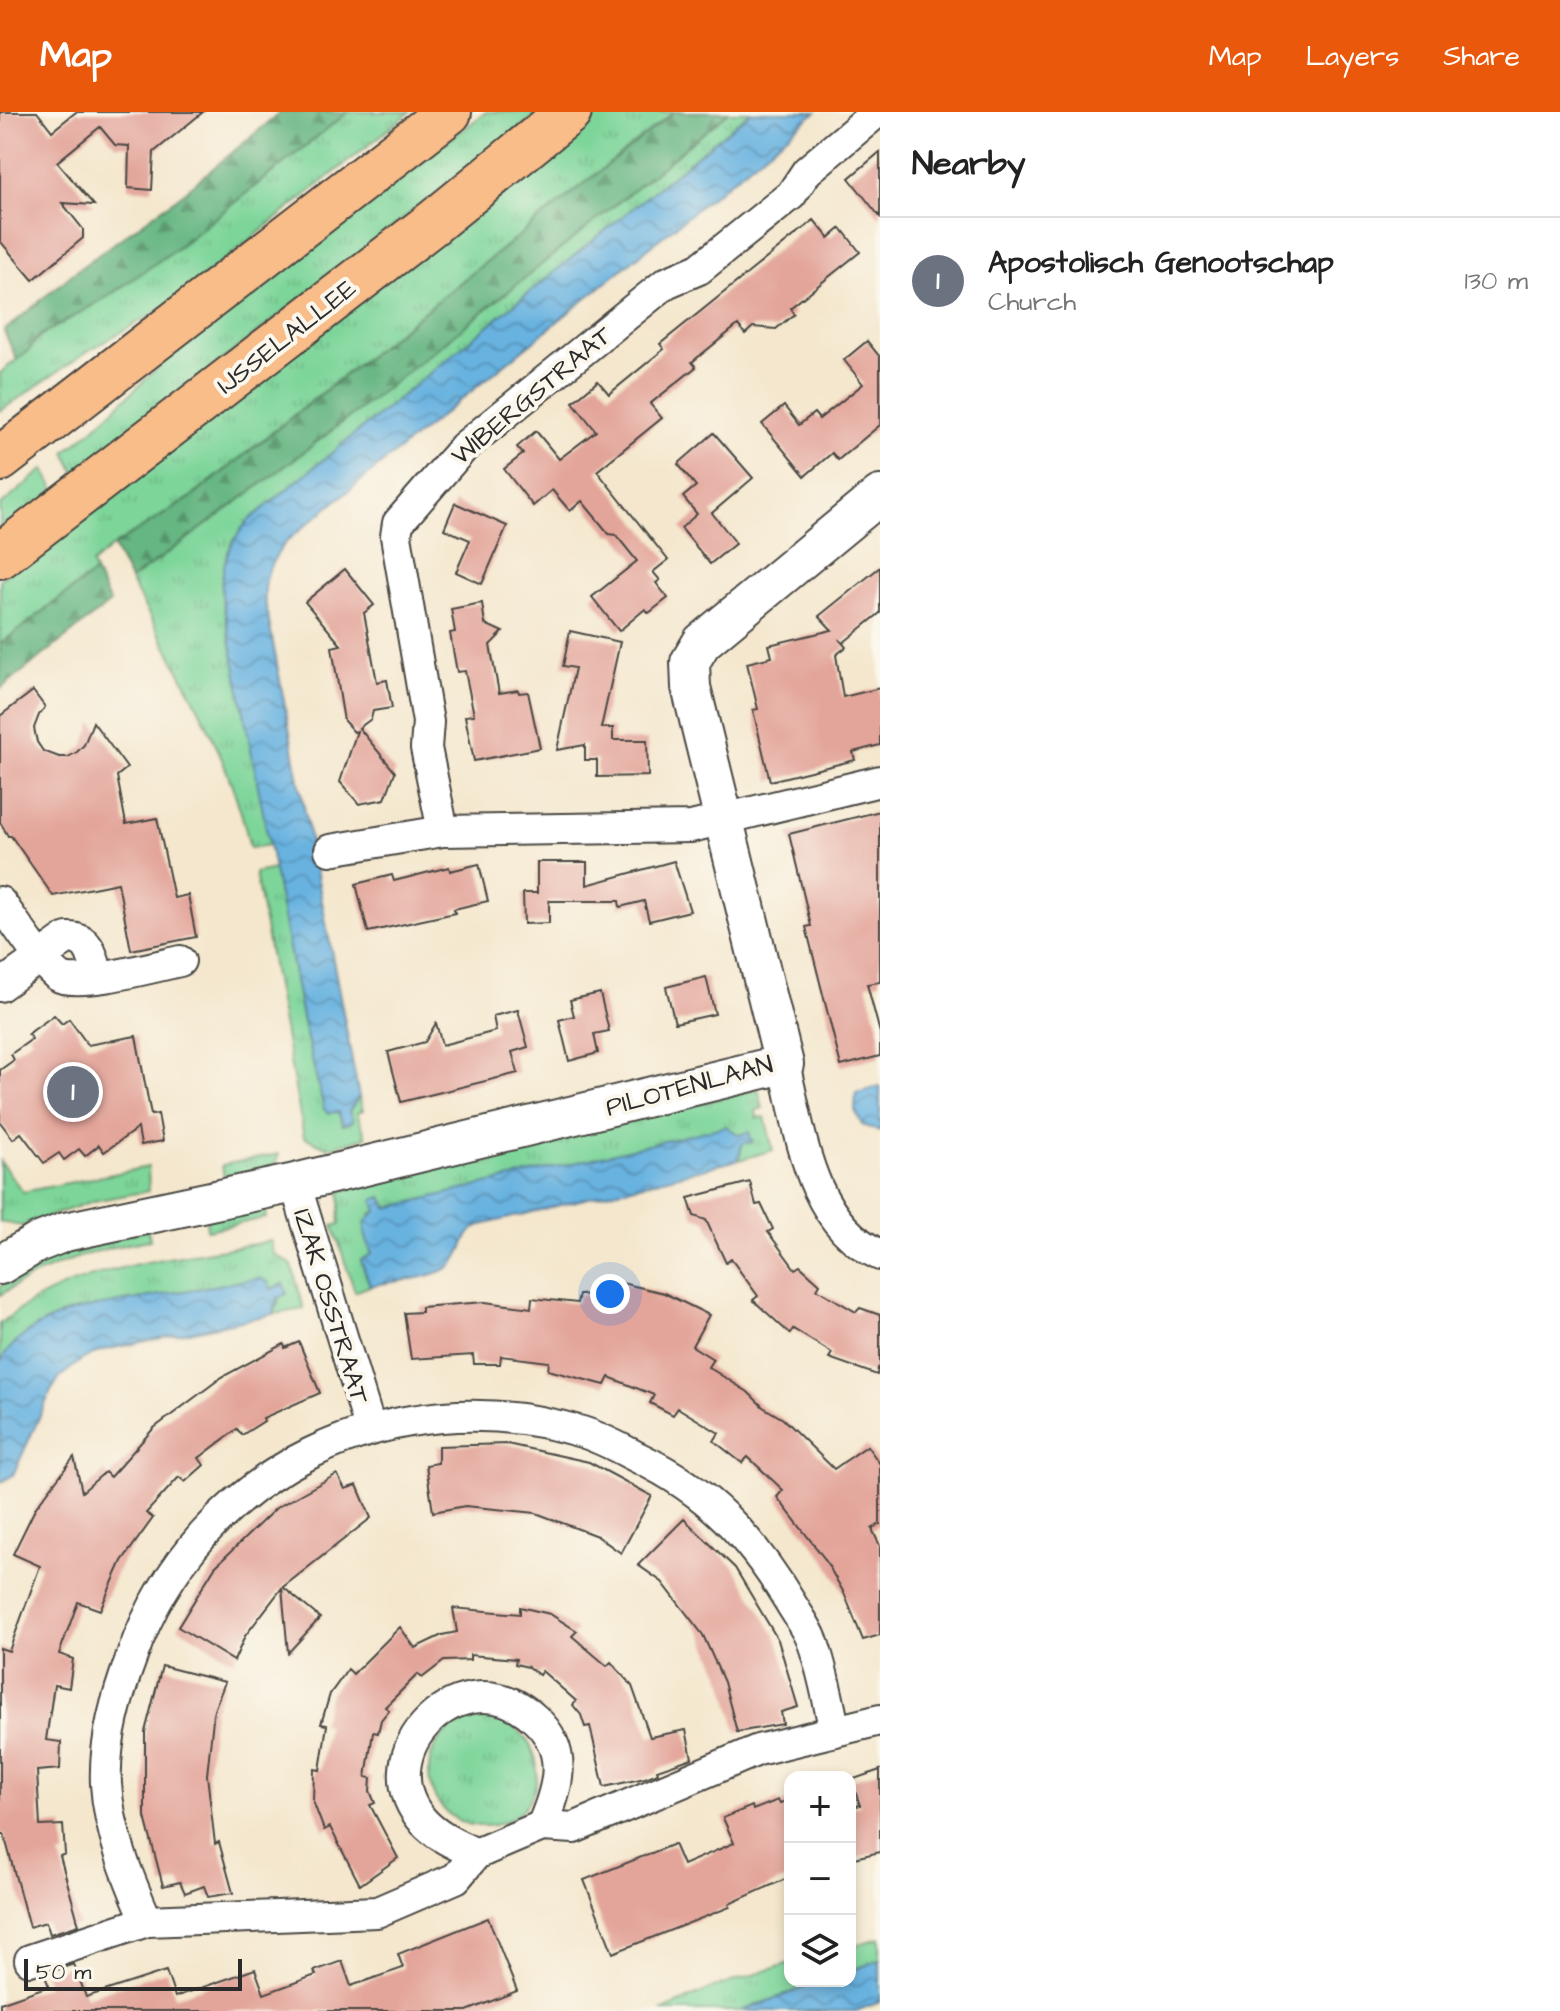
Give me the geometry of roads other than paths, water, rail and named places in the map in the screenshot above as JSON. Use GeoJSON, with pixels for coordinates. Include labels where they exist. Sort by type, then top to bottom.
{"type":"FeatureCollection","features":[{"type":"Feature","properties":{"kind":"main road"},"geometry":{"type":"LineString","coordinates":[[0,459],[449,112]]}},
{"type":"Feature","properties":{"kind":"main road","name":"IJSSELALLEE"},"geometry":{"type":"LineString","coordinates":[[0,556],[434,222],[569,112]]}},
{"type":"Feature","properties":{"kind":"street","name":"WIBERGSTRAAT"},"geometry":{"type":"LineString","coordinates":[[443,831],[426,748],[428,722],[396,536],[398,523],[464,447],[666,283],[699,269],[791,195],[807,171],[877,112]]}},
{"type":"Feature","properties":{"kind":"street","name":"PILOTENLAAN"},"geometry":{"type":"LineString","coordinates":[[4,1256],[65,1232],[295,1183],[784,1064],[691,687],[690,662],[694,652],[713,632],[880,495]]}},
{"type":"Feature","properties":{"kind":"street"},"geometry":{"type":"LineString","coordinates":[[330,850],[443,831],[667,830],[724,821],[880,781]]}},
{"type":"Feature","properties":{"kind":"street"},"geometry":{"type":"LineString","coordinates":[[0,902],[57,975],[63,978],[98,977],[180,961]]}},
{"type":"Feature","properties":{"kind":"street"},"geometry":{"type":"LineString","coordinates":[[0,986],[41,955]]}},
{"type":"Feature","properties":{"kind":"street"},"geometry":{"type":"LineString","coordinates":[[784,1064],[809,1160],[828,1210],[848,1233],[880,1255]]}},
{"type":"Feature","properties":{"kind":"street","name":"IZAK OSSTRAAT"},"geometry":{"type":"LineString","coordinates":[[295,1183],[370,1428]]}},
{"type":"Feature","properties":{"kind":"street","name":"IZAK OSSTRAAT"},"geometry":{"type":"LineString","coordinates":[[147,1921],[119,1848],[106,1783],[113,1716],[147,1614],[200,1539],[231,1506],[276,1471],[370,1428],[439,1418],[511,1417],[586,1433],[677,1477],[749,1540],[777,1580],[811,1639],[835,1731]]}},
{"type":"Feature","properties":{"kind":"street"},"geometry":{"type":"LineString","coordinates":[[476,1854],[440,1836],[422,1820],[411,1799],[406,1776],[409,1753],[418,1730],[434,1713],[457,1701],[479,1696],[502,1699],[524,1708],[542,1725],[554,1745],[558,1769],[556,1793],[542,1826]]}},
{"type":"Feature","properties":{"kind":"street"},"geometry":{"type":"LineString","coordinates":[[30,1960],[147,1921],[377,1912],[456,1878],[476,1854],[542,1826],[574,1828],[758,1750],[880,1720]]}},
{"type":"Feature","properties":{"kind":"water"},"geometry":{"type":"Polygon","coordinates":[[[751,112],[816,112],[289,539],[270,567],[265,601],[359,1097],[349,1111],[353,1121],[343,1125],[338,1112],[328,1113],[324,1109],[303,1022],[222,597],[222,575],[227,556],[235,538],[248,521],[751,112]]]}},
{"type":"Feature","properties":{"kind":"water"},"geometry":{"type":"Polygon","coordinates":[[[880,1086],[880,1131],[862,1125],[855,1110],[856,1093],[880,1086]]]}},
{"type":"Feature","properties":{"kind":"water"},"geometry":{"type":"Polygon","coordinates":[[[726,1126],[739,1135],[749,1132],[752,1142],[742,1144],[738,1160],[478,1226],[454,1263],[438,1273],[370,1286],[361,1260],[372,1254],[365,1225],[377,1211],[373,1200],[382,1197],[387,1208],[726,1126]]]}},
{"type":"Feature","properties":{"kind":"water"},"geometry":{"type":"Polygon","coordinates":[[[259,1278],[268,1282],[271,1289],[284,1284],[287,1294],[277,1298],[274,1314],[100,1351],[83,1359],[60,1377],[13,1475],[0,1483],[0,1361],[31,1330],[49,1320],[91,1307],[259,1278]]]}},
{"type":"Feature","properties":{"kind":"water"},"geometry":{"type":"Polygon","coordinates":[[[880,1960],[880,2002],[856,2011],[741,2011],[807,1987],[856,1987],[856,1969],[880,1960]]]}},
{"type":"Feature","properties":{"kind":"place","name":"Apostolisch Genootschap"},"geometry":{"type":"Point","coordinates":[73,1092]}}]}
